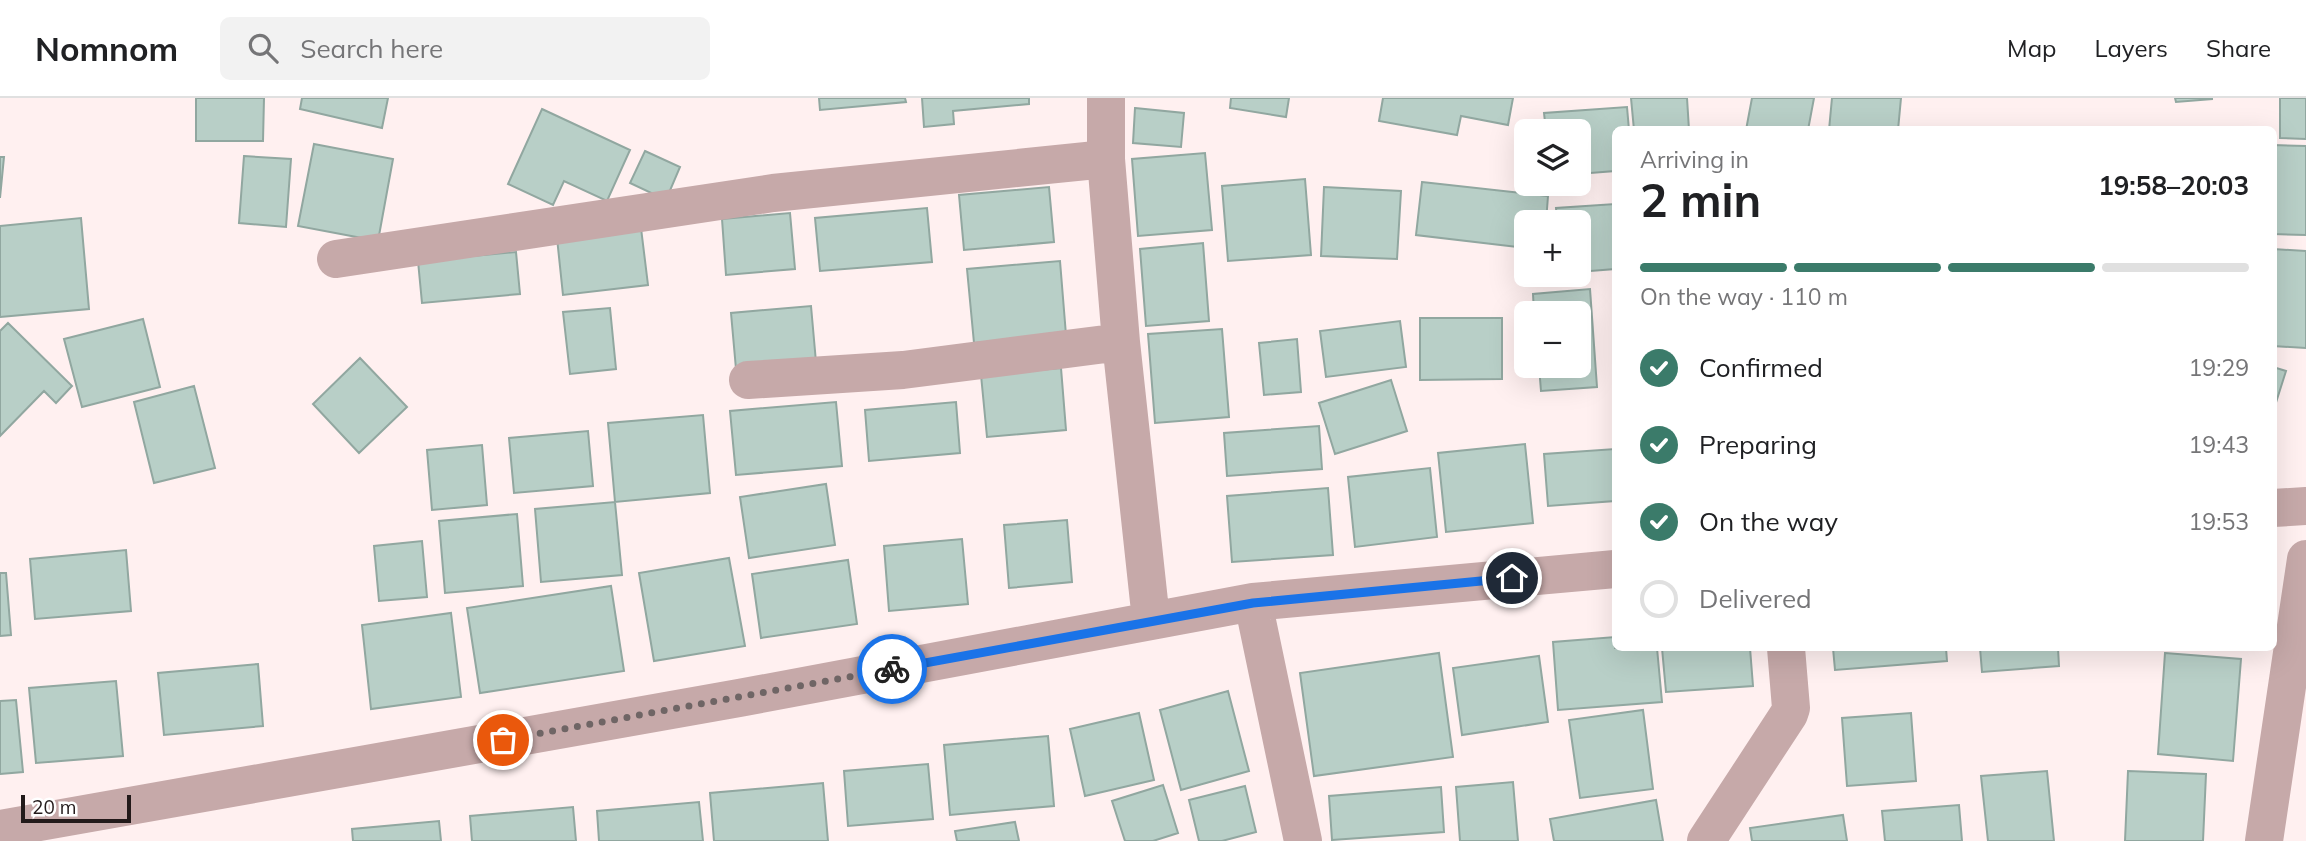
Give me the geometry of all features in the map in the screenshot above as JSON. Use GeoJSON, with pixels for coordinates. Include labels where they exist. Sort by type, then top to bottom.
{"type":"FeatureCollection","features":[{"type":"Feature","properties":{"kind":"street"},"geometry":{"type":"LineString","coordinates":[[1107,98],[1106,159],[1121,342],[1151,620]]}},
{"type":"Feature","properties":{"kind":"street"},"geometry":{"type":"LineString","coordinates":[[337,259],[774,193],[1106,159]]}},
{"type":"Feature","properties":{"kind":"street"},"geometry":{"type":"LineString","coordinates":[[748,380],[904,370],[1121,342]]}},
{"type":"Feature","properties":{"kind":"street"},"geometry":{"type":"LineString","coordinates":[[2277,508],[2306,506]]}},
{"type":"Feature","properties":{"kind":"street"},"geometry":{"type":"LineString","coordinates":[[2264,841],[2306,559]]}},
{"type":"Feature","properties":{"kind":"street"},"geometry":{"type":"LineString","coordinates":[[0,829],[1253,603],[1612,569]]}},
{"type":"Feature","properties":{"kind":"street"},"geometry":{"type":"LineString","coordinates":[[1253,603],[1303,841]]}},
{"type":"Feature","properties":{"kind":"street"},"geometry":{"type":"LineString","coordinates":[[1706,841],[1789,714],[1791,708],[1786,651]]}},
{"type":"Feature","properties":{"kind":"building"},"geometry":{"type":"Polygon","coordinates":[[[196,98],[264,98],[263,141],[196,141],[196,98]]]}},
{"type":"Feature","properties":{"kind":"building"},"geometry":{"type":"Polygon","coordinates":[[[302,98],[388,98],[382,128],[300,109],[302,98]]]}},
{"type":"Feature","properties":{"kind":"building"},"geometry":{"type":"Polygon","coordinates":[[[819,98],[905,98],[906,102],[820,110],[819,98]]]}},
{"type":"Feature","properties":{"kind":"building"},"geometry":{"type":"Polygon","coordinates":[[[922,98],[1029,98],[1029,104],[953,111],[954,124],[924,127],[922,98]]]}},
{"type":"Feature","properties":{"kind":"building"},"geometry":{"type":"Polygon","coordinates":[[[1231,98],[1289,98],[1286,117],[1230,108],[1231,98]]]}},
{"type":"Feature","properties":{"kind":"building"},"geometry":{"type":"Polygon","coordinates":[[[1383,98],[1513,98],[1508,125],[1461,116],[1457,135],[1379,121],[1383,98]]]}},
{"type":"Feature","properties":{"kind":"building"},"geometry":{"type":"Polygon","coordinates":[[[1631,98],[1687,98],[1689,126],[1634,126],[1631,98]]]}},
{"type":"Feature","properties":{"kind":"building"},"geometry":{"type":"Polygon","coordinates":[[[1752,98],[1814,98],[1809,126],[1747,126],[1752,98]]]}},
{"type":"Feature","properties":{"kind":"building"},"geometry":{"type":"Polygon","coordinates":[[[1832,98],[1901,98],[1898,126],[1829,126],[1832,98]]]}},
{"type":"Feature","properties":{"kind":"building"},"geometry":{"type":"Polygon","coordinates":[[[2175,98],[2212,98],[2212,99],[2176,102],[2175,98]]]}},
{"type":"Feature","properties":{"kind":"building"},"geometry":{"type":"Polygon","coordinates":[[[2280,98],[2306,98],[2306,139],[2280,138],[2280,98]]]}},
{"type":"Feature","properties":{"kind":"building"},"geometry":{"type":"Polygon","coordinates":[[[1627,107],[1629,126],[1612,126],[1612,171],[1591,173],[1591,119],[1545,119],[1544,113],[1627,107]]]}},
{"type":"Feature","properties":{"kind":"building"},"geometry":{"type":"Polygon","coordinates":[[[1135,108],[1184,113],[1181,147],[1133,143],[1135,108]]]}},
{"type":"Feature","properties":{"kind":"building"},"geometry":{"type":"Polygon","coordinates":[[[542,109],[630,150],[607,201],[564,181],[553,205],[508,184],[542,109]]]}},
{"type":"Feature","properties":{"kind":"building"},"geometry":{"type":"Polygon","coordinates":[[[314,144],[393,159],[378,241],[298,226],[314,144]]]}},
{"type":"Feature","properties":{"kind":"building"},"geometry":{"type":"Polygon","coordinates":[[[2277,145],[2306,146],[2306,235],[2277,234],[2277,145]]]}},
{"type":"Feature","properties":{"kind":"building"},"geometry":{"type":"Polygon","coordinates":[[[645,151],[680,167],[666,200],[630,183],[645,151]]]}},
{"type":"Feature","properties":{"kind":"building"},"geometry":{"type":"Polygon","coordinates":[[[1205,153],[1212,230],[1138,236],[1132,159],[1205,153]]]}},
{"type":"Feature","properties":{"kind":"building"},"geometry":{"type":"Polygon","coordinates":[[[244,156],[291,159],[286,227],[239,223],[244,156]]]}},
{"type":"Feature","properties":{"kind":"building"},"geometry":{"type":"Polygon","coordinates":[[[0,157],[4,157],[0,198],[0,157]]]}},
{"type":"Feature","properties":{"kind":"building"},"geometry":{"type":"Polygon","coordinates":[[[1305,179],[1311,255],[1228,261],[1222,186],[1305,179]]]}},
{"type":"Feature","properties":{"kind":"building"},"geometry":{"type":"Polygon","coordinates":[[[1422,182],[1514,192],[1514,196],[1548,196],[1547,210],[1514,210],[1514,247],[1416,235],[1422,182]]]}},
{"type":"Feature","properties":{"kind":"building"},"geometry":{"type":"Polygon","coordinates":[[[1049,187],[1054,242],[964,250],[959,195],[1049,187]]]}},
{"type":"Feature","properties":{"kind":"building"},"geometry":{"type":"Polygon","coordinates":[[[1324,187],[1401,191],[1397,259],[1321,256],[1324,187]]]}},
{"type":"Feature","properties":{"kind":"building"},"geometry":{"type":"Polygon","coordinates":[[[1612,204],[1612,269],[1591,271],[1591,210],[1556,210],[1612,204]]]}},
{"type":"Feature","properties":{"kind":"building"},"geometry":{"type":"Polygon","coordinates":[[[927,208],[932,262],[820,271],[815,218],[927,208]]]}},
{"type":"Feature","properties":{"kind":"building"},"geometry":{"type":"Polygon","coordinates":[[[790,213],[795,269],[726,275],[722,219],[790,213]]]}},
{"type":"Feature","properties":{"kind":"building"},"geometry":{"type":"Polygon","coordinates":[[[81,218],[89,309],[0,317],[0,226],[81,218]]]}},
{"type":"Feature","properties":{"kind":"building"},"geometry":{"type":"Polygon","coordinates":[[[641,228],[648,285],[563,295],[557,238],[641,228]]]}},
{"type":"Feature","properties":{"kind":"building"},"geometry":{"type":"Polygon","coordinates":[[[1203,243],[1209,321],[1146,326],[1140,249],[1203,243]]]}},
{"type":"Feature","properties":{"kind":"building"},"geometry":{"type":"Polygon","coordinates":[[[2277,249],[2306,251],[2306,348],[2277,346],[2277,249]]]}},
{"type":"Feature","properties":{"kind":"building"},"geometry":{"type":"Polygon","coordinates":[[[516,252],[520,294],[422,303],[418,261],[516,252]]]}},
{"type":"Feature","properties":{"kind":"building"},"geometry":{"type":"Polygon","coordinates":[[[1060,261],[1066,335],[974,343],[967,269],[1060,261]]]}},
{"type":"Feature","properties":{"kind":"building"},"geometry":{"type":"Polygon","coordinates":[[[1590,289],[1591,301],[1533,301],[1533,294],[1590,289]]]}},
{"type":"Feature","properties":{"kind":"building"},"geometry":{"type":"Polygon","coordinates":[[[1591,303],[1597,387],[1541,391],[1540,378],[1591,378],[1591,303]]]}},
{"type":"Feature","properties":{"kind":"building"},"geometry":{"type":"Polygon","coordinates":[[[811,306],[816,362],[736,369],[731,313],[811,306]]]}},
{"type":"Feature","properties":{"kind":"building"},"geometry":{"type":"Polygon","coordinates":[[[610,308],[616,369],[570,374],[563,312],[610,308]]]}},
{"type":"Feature","properties":{"kind":"building"},"geometry":{"type":"Polygon","coordinates":[[[1420,318],[1502,318],[1502,379],[1420,380],[1420,318]]]}},
{"type":"Feature","properties":{"kind":"building"},"geometry":{"type":"Polygon","coordinates":[[[143,319],[160,387],[82,407],[64,339],[143,319]]]}},
{"type":"Feature","properties":{"kind":"building"},"geometry":{"type":"Polygon","coordinates":[[[1400,321],[1406,367],[1326,377],[1320,331],[1400,321]]]}},
{"type":"Feature","properties":{"kind":"building"},"geometry":{"type":"Polygon","coordinates":[[[8,323],[72,386],[56,403],[44,391],[0,436],[0,331],[8,323]]]}},
{"type":"Feature","properties":{"kind":"building"},"geometry":{"type":"Polygon","coordinates":[[[1222,329],[1229,417],[1155,423],[1148,334],[1222,329]]]}},
{"type":"Feature","properties":{"kind":"building"},"geometry":{"type":"Polygon","coordinates":[[[1297,339],[1301,392],[1264,395],[1259,343],[1297,339]]]}},
{"type":"Feature","properties":{"kind":"building"},"geometry":{"type":"Polygon","coordinates":[[[360,358],[407,407],[359,453],[313,404],[360,358]]]}},
{"type":"Feature","properties":{"kind":"building"},"geometry":{"type":"Polygon","coordinates":[[[1061,368],[1066,430],[987,437],[981,375],[1061,368]]]}},
{"type":"Feature","properties":{"kind":"building"},"geometry":{"type":"Polygon","coordinates":[[[2277,368],[2286,371],[2277,399],[2277,368]]]}},
{"type":"Feature","properties":{"kind":"building"},"geometry":{"type":"Polygon","coordinates":[[[1391,380],[1407,431],[1335,454],[1319,403],[1391,380]]]}},
{"type":"Feature","properties":{"kind":"building"},"geometry":{"type":"Polygon","coordinates":[[[194,386],[215,468],[154,483],[134,402],[194,386]]]}},
{"type":"Feature","properties":{"kind":"building"},"geometry":{"type":"Polygon","coordinates":[[[836,402],[842,466],[736,475],[730,411],[836,402]]]}},
{"type":"Feature","properties":{"kind":"building"},"geometry":{"type":"Polygon","coordinates":[[[956,402],[960,453],[869,461],[865,410],[956,402]]]}},
{"type":"Feature","properties":{"kind":"building"},"geometry":{"type":"Polygon","coordinates":[[[703,415],[710,493],[615,502],[608,423],[703,415]]]}},
{"type":"Feature","properties":{"kind":"building"},"geometry":{"type":"Polygon","coordinates":[[[1319,426],[1322,469],[1227,476],[1224,433],[1319,426]]]}},
{"type":"Feature","properties":{"kind":"building"},"geometry":{"type":"Polygon","coordinates":[[[588,431],[593,486],[514,493],[509,438],[588,431]]]}},
{"type":"Feature","properties":{"kind":"building"},"geometry":{"type":"Polygon","coordinates":[[[1525,444],[1533,523],[1446,532],[1438,453],[1525,444]]]}},
{"type":"Feature","properties":{"kind":"building"},"geometry":{"type":"Polygon","coordinates":[[[482,445],[487,505],[432,510],[427,450],[482,445]]]}},
{"type":"Feature","properties":{"kind":"building"},"geometry":{"type":"Polygon","coordinates":[[[1612,449],[1612,501],[1548,506],[1544,454],[1612,449]]]}},
{"type":"Feature","properties":{"kind":"building"},"geometry":{"type":"Polygon","coordinates":[[[1430,468],[1437,537],[1355,547],[1348,477],[1430,468]]]}},
{"type":"Feature","properties":{"kind":"building"},"geometry":{"type":"Polygon","coordinates":[[[826,484],[835,545],[749,558],[740,497],[826,484]]]}},
{"type":"Feature","properties":{"kind":"building"},"geometry":{"type":"Polygon","coordinates":[[[1328,488],[1333,555],[1232,562],[1227,496],[1328,488]]]}},
{"type":"Feature","properties":{"kind":"building"},"geometry":{"type":"Polygon","coordinates":[[[615,502],[622,575],[541,582],[535,509],[615,502]]]}},
{"type":"Feature","properties":{"kind":"building"},"geometry":{"type":"Polygon","coordinates":[[[517,514],[523,586],[445,593],[439,521],[517,514]]]}},
{"type":"Feature","properties":{"kind":"building"},"geometry":{"type":"Polygon","coordinates":[[[1067,520],[1072,582],[1009,588],[1004,525],[1067,520]]]}},
{"type":"Feature","properties":{"kind":"building"},"geometry":{"type":"Polygon","coordinates":[[[962,539],[968,604],[889,611],[884,546],[962,539]]]}},
{"type":"Feature","properties":{"kind":"building"},"geometry":{"type":"Polygon","coordinates":[[[422,541],[427,597],[379,601],[374,546],[422,541]]]}},
{"type":"Feature","properties":{"kind":"building"},"geometry":{"type":"Polygon","coordinates":[[[126,550],[131,611],[35,619],[30,559],[126,550]]]}},
{"type":"Feature","properties":{"kind":"building"},"geometry":{"type":"Polygon","coordinates":[[[729,558],[745,646],[654,661],[639,573],[729,558]]]}},
{"type":"Feature","properties":{"kind":"building"},"geometry":{"type":"Polygon","coordinates":[[[848,560],[857,624],[761,638],[752,574],[848,560]]]}},
{"type":"Feature","properties":{"kind":"building"},"geometry":{"type":"Polygon","coordinates":[[[0,573],[6,573],[11,635],[0,636],[0,573]]]}},
{"type":"Feature","properties":{"kind":"building"},"geometry":{"type":"Polygon","coordinates":[[[611,586],[624,671],[480,693],[467,608],[611,586]]]}},
{"type":"Feature","properties":{"kind":"building"},"geometry":{"type":"Polygon","coordinates":[[[451,613],[461,697],[371,709],[362,625],[451,613]]]}},
{"type":"Feature","properties":{"kind":"building"},"geometry":{"type":"Polygon","coordinates":[[[1612,637],[1612,651],[1657,651],[1662,702],[1558,710],[1553,642],[1612,637]]]}},
{"type":"Feature","properties":{"kind":"building"},"geometry":{"type":"Polygon","coordinates":[[[1662,651],[1750,651],[1753,686],[1666,692],[1662,651]]]}},
{"type":"Feature","properties":{"kind":"building"},"geometry":{"type":"Polygon","coordinates":[[[1833,651],[1946,651],[1947,661],[1835,670],[1833,651]]]}},
{"type":"Feature","properties":{"kind":"building"},"geometry":{"type":"Polygon","coordinates":[[[1980,651],[2058,651],[2059,666],[1982,672],[1980,651]]]}},
{"type":"Feature","properties":{"kind":"building"},"geometry":{"type":"Polygon","coordinates":[[[1439,653],[1453,757],[1314,776],[1300,673],[1439,653]]]}},
{"type":"Feature","properties":{"kind":"building"},"geometry":{"type":"Polygon","coordinates":[[[2165,653],[2241,659],[2233,761],[2158,754],[2165,653]]]}},
{"type":"Feature","properties":{"kind":"building"},"geometry":{"type":"Polygon","coordinates":[[[1539,656],[1548,722],[1462,735],[1453,668],[1539,656]]]}},
{"type":"Feature","properties":{"kind":"building"},"geometry":{"type":"Polygon","coordinates":[[[258,664],[263,726],[164,735],[158,673],[258,664]]]}},
{"type":"Feature","properties":{"kind":"building"},"geometry":{"type":"Polygon","coordinates":[[[116,681],[123,756],[36,763],[29,688],[116,681]]]}},
{"type":"Feature","properties":{"kind":"building"},"geometry":{"type":"Polygon","coordinates":[[[1228,691],[1249,771],[1181,790],[1160,710],[1228,691]]]}},
{"type":"Feature","properties":{"kind":"building"},"geometry":{"type":"Polygon","coordinates":[[[16,700],[23,772],[0,774],[0,701],[16,700]]]}},
{"type":"Feature","properties":{"kind":"building"},"geometry":{"type":"Polygon","coordinates":[[[1643,710],[1653,789],[1580,798],[1569,720],[1643,710]]]}},
{"type":"Feature","properties":{"kind":"building"},"geometry":{"type":"Polygon","coordinates":[[[1139,713],[1154,780],[1085,796],[1070,729],[1139,713]]]}},
{"type":"Feature","properties":{"kind":"building"},"geometry":{"type":"Polygon","coordinates":[[[1911,713],[1916,781],[1847,786],[1842,718],[1911,713]]]}},
{"type":"Feature","properties":{"kind":"building"},"geometry":{"type":"Polygon","coordinates":[[[1048,736],[1054,806],[950,815],[944,745],[1048,736]]]}},
{"type":"Feature","properties":{"kind":"building"},"geometry":{"type":"Polygon","coordinates":[[[928,764],[933,819],[848,826],[844,771],[928,764]]]}},
{"type":"Feature","properties":{"kind":"building"},"geometry":{"type":"Polygon","coordinates":[[[2047,771],[2054,841],[1988,841],[1981,776],[2047,771]]]}},
{"type":"Feature","properties":{"kind":"building"},"geometry":{"type":"Polygon","coordinates":[[[2128,771],[2206,774],[2203,841],[2125,841],[2128,771]]]}},
{"type":"Feature","properties":{"kind":"building"},"geometry":{"type":"Polygon","coordinates":[[[1513,782],[1518,841],[1460,841],[1456,787],[1513,782]]]}},
{"type":"Feature","properties":{"kind":"building"},"geometry":{"type":"Polygon","coordinates":[[[823,783],[828,841],[714,841],[710,793],[823,783]]]}},
{"type":"Feature","properties":{"kind":"building"},"geometry":{"type":"Polygon","coordinates":[[[1163,785],[1178,833],[1153,841],[1125,841],[1112,801],[1163,785]]]}},
{"type":"Feature","properties":{"kind":"building"},"geometry":{"type":"Polygon","coordinates":[[[1245,786],[1256,832],[1222,841],[1199,841],[1189,800],[1245,786]]]}},
{"type":"Feature","properties":{"kind":"building"},"geometry":{"type":"Polygon","coordinates":[[[1441,787],[1444,832],[1332,840],[1329,796],[1441,787]]]}},
{"type":"Feature","properties":{"kind":"building"},"geometry":{"type":"Polygon","coordinates":[[[1656,800],[1663,841],[1554,841],[1550,819],[1656,800]]]}},
{"type":"Feature","properties":{"kind":"building"},"geometry":{"type":"Polygon","coordinates":[[[699,802],[703,841],[599,841],[597,811],[699,802]]]}},
{"type":"Feature","properties":{"kind":"building"},"geometry":{"type":"Polygon","coordinates":[[[1959,805],[1962,841],[1885,841],[1882,811],[1959,805]]]}},
{"type":"Feature","properties":{"kind":"building"},"geometry":{"type":"Polygon","coordinates":[[[573,807],[576,841],[472,841],[470,816],[573,807]]]}},
{"type":"Feature","properties":{"kind":"building"},"geometry":{"type":"Polygon","coordinates":[[[1843,815],[1847,841],[1752,841],[1750,828],[1843,815]]]}},
{"type":"Feature","properties":{"kind":"building"},"geometry":{"type":"Polygon","coordinates":[[[439,821],[441,841],[353,841],[352,829],[439,821]]]}},
{"type":"Feature","properties":{"kind":"building"},"geometry":{"type":"Polygon","coordinates":[[[1015,822],[1019,841],[957,841],[955,831],[1015,822]]]}},
{"type":"Feature","properties":{"kind":"way so far"},"geometry":{"type":"LineString","coordinates":[[503,740],[892,669]]}},
{"type":"Feature","properties":{"kind":"route"},"geometry":{"type":"LineString","coordinates":[[892,669],[1253,603],[1512,578]]}}]}
